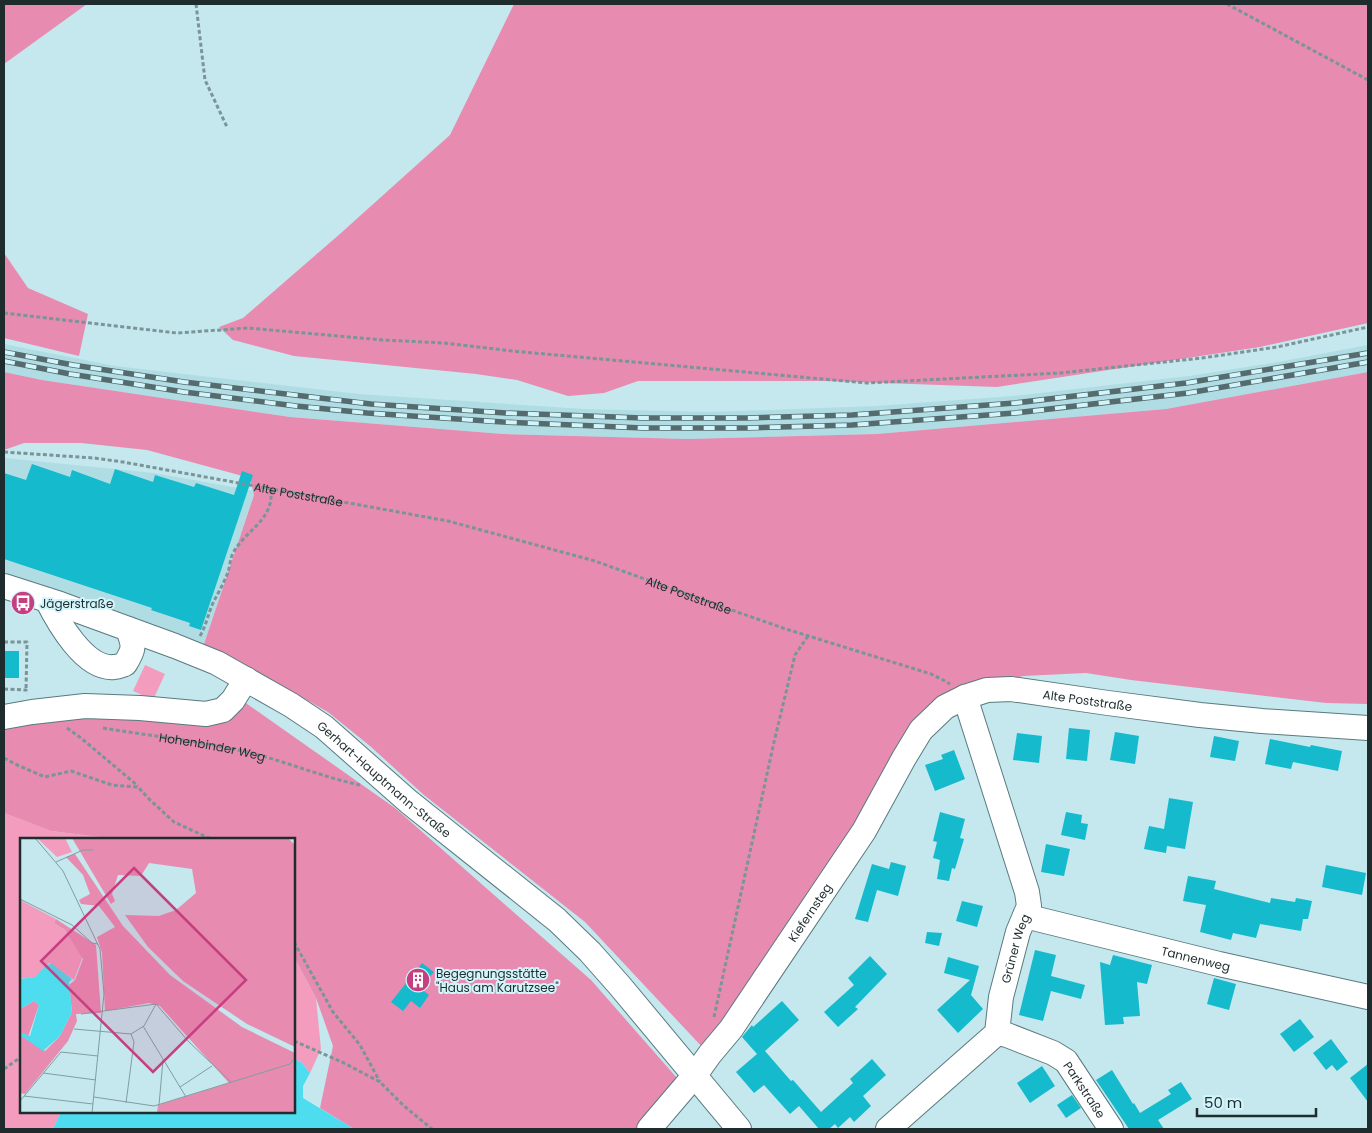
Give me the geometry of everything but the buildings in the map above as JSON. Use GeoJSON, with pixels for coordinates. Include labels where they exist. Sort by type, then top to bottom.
{"type":"FeatureCollection","features":[{"type":"Feature","properties":{"kind":"street","name":"Gerhart-Hauptmann-Straße"},"geometry":{"type":"LineString","coordinates":[[4,586],[128,629],[217,663],[291,705],[324,727],[410,802],[558,920],[620,986],[739,1129]]}},
{"type":"Feature","properties":{"kind":"street"},"geometry":{"type":"LineString","coordinates":[[47,600],[70,638],[85,655],[99,665],[114,668],[126,664],[132,652],[132,643],[128,629]]}},
{"type":"Feature","properties":{"kind":"street"},"geometry":{"type":"LineString","coordinates":[[4,717],[85,706],[140,708],[206,714],[223,710],[233,700],[246,679]]}},
{"type":"Feature","properties":{"kind":"street","name":"Alte Poststraße"},"geometry":{"type":"LineString","coordinates":[[966,697],[987,690],[1011,690],[1262,721],[1368,728]]}},
{"type":"Feature","properties":{"kind":"street","name":"Grüner Weg"},"geometry":{"type":"LineString","coordinates":[[966,697],[1027,892],[1029,906],[1018,932],[1001,997],[997,1033]]}},
{"type":"Feature","properties":{"kind":"street","name":"Kiefernsteg"},"geometry":{"type":"LineString","coordinates":[[649,1129],[731,1029],[864,832],[921,730],[945,707],[966,697]]}},
{"type":"Feature","properties":{"kind":"street","name":"Tannenweg"},"geometry":{"type":"LineString","coordinates":[[1025,916],[1365,1001]]}},
{"type":"Feature","properties":{"kind":"street"},"geometry":{"type":"LineString","coordinates":[[888,1129],[997,1033]]}},
{"type":"Feature","properties":{"kind":"street","name":"Parkstraße"},"geometry":{"type":"LineString","coordinates":[[997,1033],[1054,1053],[1066,1061],[1111,1129]]}},
{"type":"Feature","properties":{"kind":"path"},"geometry":{"type":"LineString","coordinates":[[196,4],[206,80],[227,127]]}},
{"type":"Feature","properties":{"kind":"path"},"geometry":{"type":"LineString","coordinates":[[1227,4],[1368,80]]}},
{"type":"Feature","properties":{"kind":"path"},"geometry":{"type":"LineString","coordinates":[[4,313],[177,333],[248,328],[383,340],[444,343],[532,353],[867,383],[1060,373],[1184,360],[1277,347],[1368,327]]}},
{"type":"Feature","properties":{"kind":"path","name":"Alte Poststraße"},"geometry":{"type":"LineString","coordinates":[[4,452],[114,460],[448,522],[595,560],[808,636],[931,674],[945,681],[966,697]]}},
{"type":"Feature","properties":{"kind":"path"},"geometry":{"type":"LineString","coordinates":[[191,652],[223,585],[230,568],[232,555],[268,511],[272,499],[271,489]]}},
{"type":"Feature","properties":{"kind":"path"},"geometry":{"type":"LineString","coordinates":[[713,1024],[792,665],[795,655],[808,636]]}},
{"type":"Feature","properties":{"kind":"path"},"geometry":{"type":"LineString","coordinates":[[4,642],[27,642],[26,690]]}},
{"type":"Feature","properties":{"kind":"path"},"geometry":{"type":"LineString","coordinates":[[60,723],[81,738],[138,786],[174,822],[209,838]]}},
{"type":"Feature","properties":{"kind":"path","name":"Hohenbinder Weg"},"geometry":{"type":"LineString","coordinates":[[98,727],[246,752],[286,762],[340,781],[363,786]]}},
{"type":"Feature","properties":{"kind":"path"},"geometry":{"type":"LineString","coordinates":[[4,758],[45,776],[71,772],[112,786],[138,786]]}},
{"type":"Feature","properties":{"kind":"path"},"geometry":{"type":"LineString","coordinates":[[295,944],[333,1012],[360,1045],[380,1082],[404,1106],[432,1129]]}},
{"type":"Feature","properties":{"kind":"path"},"geometry":{"type":"LineString","coordinates":[[295,1041],[344,1063],[380,1082]]}},
{"type":"Feature","properties":{"kind":"path"},"geometry":{"type":"LineString","coordinates":[[4,1069],[20,1058]]}},
{"type":"Feature","properties":{"kind":"shaded area"},"geometry":{"type":"Polygon","coordinates":[[[4,4],[87,4],[4,64],[4,4]]]}},
{"type":"Feature","properties":{"kind":"shaded area"},"geometry":{"type":"Polygon","coordinates":[[[514,4],[1368,4],[1368,323],[1260,347],[997,387],[826,381],[638,381],[604,393],[568,396],[517,380],[476,374],[294,356],[233,340],[219,327],[243,318],[450,135],[514,4]]]}},
{"type":"Feature","properties":{"kind":"shaded area"},"geometry":{"type":"Polygon","coordinates":[[[4,253],[28,288],[88,314],[79,356],[4,338],[4,253]]]}},
{"type":"Feature","properties":{"kind":"shaded area"},"geometry":{"type":"Polygon","coordinates":[[[4,344],[115,366],[359,394],[584,409],[711,412],[876,406],[1013,396],[1189,376],[1368,345],[1368,372],[1166,409],[877,434],[688,439],[503,434],[290,417],[42,380],[4,372],[4,344]]]}},
{"type":"Feature","properties":{"kind":"shaded area"},"geometry":{"type":"Polygon","coordinates":[[[4,372],[42,380],[290,417],[503,434],[688,439],[877,434],[1166,409],[1368,372],[1368,704],[1326,703],[1086,673],[1023,676],[1004,681],[946,705],[704,1049],[585,922],[424,795],[370,746],[328,712],[253,670],[203,647],[254,495],[250,478],[147,450],[81,443],[24,443],[4,450],[4,372]]]}},
{"type":"Feature","properties":{"kind":"shaded area"},"geometry":{"type":"Polygon","coordinates":[[[4,458],[154,473],[255,491],[203,647],[122,613],[4,574],[4,458]]]}},
{"type":"Feature","properties":{"kind":"shaded area"},"geometry":{"type":"Polygon","coordinates":[[[145,665],[165,674],[153,700],[133,691],[145,665]]]}},
{"type":"Feature","properties":{"kind":"shaded area"},"geometry":{"type":"Polygon","coordinates":[[[243,701],[395,808],[591,980],[684,1086],[649,1129],[354,1129],[320,1108],[333,1046],[316,998],[295,959],[295,838],[107,838],[51,831],[4,813],[4,727],[243,701]]]}},
{"type":"Feature","properties":{"kind":"shaded area"},"geometry":{"type":"Polygon","coordinates":[[[4,813],[51,831],[107,838],[20,838],[20,1113],[61,1113],[53,1129],[4,1129],[4,813]]]}},
{"type":"Feature","properties":{"kind":"shaded area"},"geometry":{"type":"Polygon","coordinates":[[[295,959],[316,998],[321,1049],[310,1073],[301,1062],[295,1059],[295,959]]]}},
{"type":"Feature","properties":{"kind":"water"},"geometry":{"type":"Polygon","coordinates":[[[295,1059],[301,1062],[310,1073],[303,1086],[303,1098],[354,1129],[53,1129],[61,1113],[295,1113],[295,1059]]]}},
{"type":"Feature","properties":{"kind":"railway"},"geometry":{"type":"LineString","coordinates":[[4,352],[184,382],[371,404],[506,413],[642,418],[852,415],[1015,403],[1186,383],[1368,353]]}},
{"type":"Feature","properties":{"kind":"railway"},"geometry":{"type":"LineString","coordinates":[[4,361],[70,374],[184,392],[296,406],[367,413],[503,422],[643,428],[852,425],[1015,413],[1188,393],[1368,362]]}},
{"type":"Feature","properties":{"kind":"place","name":"Jägerstraße"},"geometry":{"type":"Point","coordinates":[23,603]}},
{"type":"Feature","properties":{"kind":"place","name":"Begegnungsstätte \"Haus am Karutzsee\""},"geometry":{"type":"Point","coordinates":[418,980]}}]}
